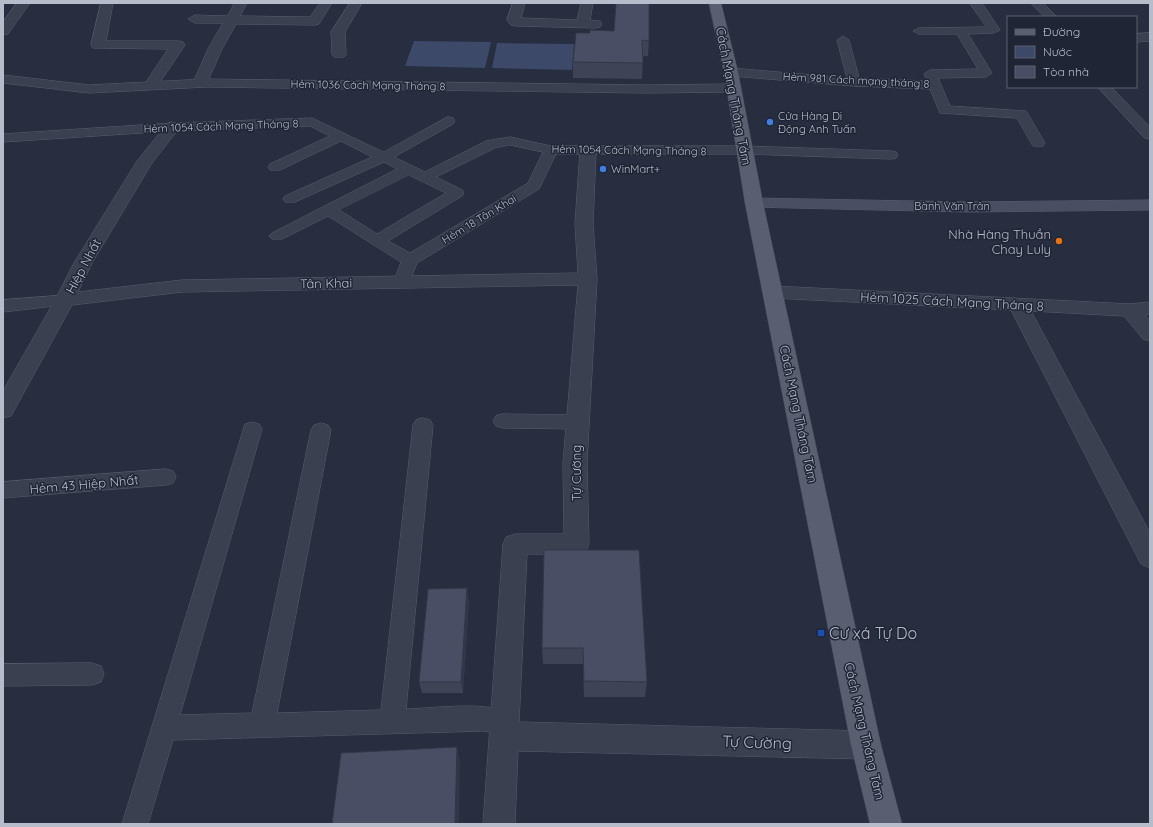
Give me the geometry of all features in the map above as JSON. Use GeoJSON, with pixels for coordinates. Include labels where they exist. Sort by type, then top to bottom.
{"type":"FeatureCollection","features":[{"type":"Feature","properties":{"kind":"main road","name":"Cách Mạng Tháng Tám"},"geometry":{"type":"LineString","coordinates":[[715,3],[731,72],[754,203],[866,745],[886,824]]}},
{"type":"Feature","properties":{"kind":"street"},"geometry":{"type":"LineString","coordinates":[[6,24],[24,3]]}},
{"type":"Feature","properties":{"kind":"street"},"geometry":{"type":"LineString","coordinates":[[106,3],[98,45],[178,45],[151,85]]}},
{"type":"Feature","properties":{"kind":"street"},"geometry":{"type":"LineString","coordinates":[[200,83],[241,3]]}},
{"type":"Feature","properties":{"kind":"street"},"geometry":{"type":"LineString","coordinates":[[195,19],[314,20],[326,3]]}},
{"type":"Feature","properties":{"kind":"street"},"geometry":{"type":"LineString","coordinates":[[339,54],[338,32],[356,3]]}},
{"type":"Feature","properties":{"kind":"street"},"geometry":{"type":"LineString","coordinates":[[519,3],[515,21],[589,23],[587,3]]}},
{"type":"Feature","properties":{"kind":"street","name":"Hiệp Nhất"},"geometry":{"type":"LineString","coordinates":[[3,409],[65,300],[83,263],[141,168],[172,127]]}},
{"type":"Feature","properties":{"kind":"street","name":"Tự Cường"},"geometry":{"type":"LineString","coordinates":[[499,824],[515,544],[577,544],[575,463],[588,279],[584,224],[588,150]]}},
{"type":"Feature","properties":{"kind":"street","name":"Bành Văn Trân"},"geometry":{"type":"LineString","coordinates":[[754,203],[968,206],[1150,205]]}},
{"type":"Feature","properties":{"kind":"street","name":"Tân Khai"},"geometry":{"type":"LineString","coordinates":[[65,300],[182,286],[402,281],[588,279]]}},
{"type":"Feature","properties":{"kind":"street","name":"Hẻm 1025 Cách Mạng Tháng 8"},"geometry":{"type":"LineString","coordinates":[[773,292],[1130,310],[1150,308]]}},
{"type":"Feature","properties":{"kind":"street"},"geometry":{"type":"LineString","coordinates":[[1018,305],[1150,557]]}},
{"type":"Feature","properties":{"kind":"street"},"geometry":{"type":"LineString","coordinates":[[1130,310],[1150,334]]}},
{"type":"Feature","properties":{"kind":"street","name":"Tự Cường"},"geometry":{"type":"LineString","coordinates":[[504,729],[866,745]]}},
{"type":"Feature","properties":{"kind":"lane"},"geometry":{"type":"LineString","coordinates":[[919,30],[994,30],[976,3]]}},
{"type":"Feature","properties":{"kind":"lane"},"geometry":{"type":"LineString","coordinates":[[1037,3],[1050,16]]}},
{"type":"Feature","properties":{"kind":"lane","name":"Hẻm 981 Cách mạng tháng 8"},"geometry":{"type":"LineString","coordinates":[[731,72],[854,82],[935,85],[930,74],[986,73],[960,30]]}},
{"type":"Feature","properties":{"kind":"lane"},"geometry":{"type":"LineString","coordinates":[[1137,38],[1150,37]]}},
{"type":"Feature","properties":{"kind":"lane"},"geometry":{"type":"LineString","coordinates":[[843,40],[854,82]]}},
{"type":"Feature","properties":{"kind":"lane","name":"Hẻm 1036 Cách Mạng Tháng 8"},"geometry":{"type":"LineString","coordinates":[[3,79],[90,89],[200,83],[644,89],[733,88]]}},
{"type":"Feature","properties":{"kind":"lane"},"geometry":{"type":"LineString","coordinates":[[935,85],[945,110],[1021,114],[1038,143]]}},
{"type":"Feature","properties":{"kind":"lane"},"geometry":{"type":"LineString","coordinates":[[1105,88],[1150,135]]}},
{"type":"Feature","properties":{"kind":"lane"},"geometry":{"type":"LineString","coordinates":[[290,199],[384,157],[448,121]]}},
{"type":"Feature","properties":{"kind":"lane","name":"Hẻm 1054 Cách Mạng Tháng 8"},"geometry":{"type":"LineString","coordinates":[[3,138],[172,127],[312,122],[456,193],[377,241]]}},
{"type":"Feature","properties":{"kind":"lane"},"geometry":{"type":"LineString","coordinates":[[275,167],[341,136]]}},
{"type":"Feature","properties":{"kind":"lane","name":"Hẻm 1054 Cách Mạng Tháng 8"},"geometry":{"type":"LineString","coordinates":[[426,177],[491,144],[510,141],[551,150],[745,150],[891,155]]}},
{"type":"Feature","properties":{"kind":"lane","name":"Hẻm 18 Tân Khai"},"geometry":{"type":"LineString","coordinates":[[410,260],[534,186],[551,150]]}},
{"type":"Feature","properties":{"kind":"lane"},"geometry":{"type":"LineString","coordinates":[[277,236],[409,169]]}},
{"type":"Feature","properties":{"kind":"lane"},"geometry":{"type":"LineString","coordinates":[[328,210],[410,260],[402,281]]}},
{"type":"Feature","properties":{"kind":"lane"},"geometry":{"type":"LineString","coordinates":[[3,306],[65,300]]}},
{"type":"Feature","properties":{"kind":"lane"},"geometry":{"type":"LineString","coordinates":[[503,421],[578,422]]}},
{"type":"Feature","properties":{"kind":"lane"},"geometry":{"type":"LineString","coordinates":[[392,722],[423,425]]}},
{"type":"Feature","properties":{"kind":"lane"},"geometry":{"type":"LineString","coordinates":[[135,824],[252,429]]}},
{"type":"Feature","properties":{"kind":"lane"},"geometry":{"type":"LineString","coordinates":[[262,726],[321,430]]}},
{"type":"Feature","properties":{"kind":"lane","name":"Hẻm 43 Hiệp Nhất"},"geometry":{"type":"LineString","coordinates":[[3,490],[166,477]]}},
{"type":"Feature","properties":{"kind":"lane"},"geometry":{"type":"LineString","coordinates":[[3,675],[92,674]]}},
{"type":"Feature","properties":{"kind":"lane"},"geometry":{"type":"LineString","coordinates":[[163,728],[484,719],[504,729]]}},
{"type":"Feature","properties":{"kind":"water"},"geometry":{"type":"Polygon","coordinates":[[[414,41],[491,42],[485,68],[405,66],[414,41]]]}},
{"type":"Feature","properties":{"kind":"water"},"geometry":{"type":"Polygon","coordinates":[[[497,43],[574,44],[572,70],[492,68],[497,43]]]}},
{"type":"Feature","properties":{"kind":"building"},"geometry":{"type":"Polygon","coordinates":[[[616,3],[649,3],[649,41],[642,40],[643,63],[573,62],[576,33],[590,33],[590,30],[614,31],[616,3]]]}},
{"type":"Feature","properties":{"kind":"building"},"geometry":{"type":"Polygon","coordinates":[[[544,550],[639,550],[647,682],[584,681],[583,648],[542,648],[544,550]]]}},
{"type":"Feature","properties":{"kind":"building"},"geometry":{"type":"Polygon","coordinates":[[[467,588],[461,682],[419,682],[428,589],[467,588]]]}},
{"type":"Feature","properties":{"kind":"building"},"geometry":{"type":"Polygon","coordinates":[[[457,747],[455,824],[332,824],[341,753],[457,747]]]}},
{"type":"Feature","properties":{"kind":"place","name":"Cửa Hàng Di Động Anh Tuấn"},"geometry":{"type":"Point","coordinates":[770,122]}},
{"type":"Feature","properties":{"kind":"place","name":"WinMart+"},"geometry":{"type":"Point","coordinates":[603,169]}},
{"type":"Feature","properties":{"kind":"place","name":"Nhà Hàng Thuần Chay Luly"},"geometry":{"type":"Point","coordinates":[1059,241]}},
{"type":"Feature","properties":{"kind":"place","name":"Cư xá Tự Do"},"geometry":{"type":"Point","coordinates":[821,633]}}]}
